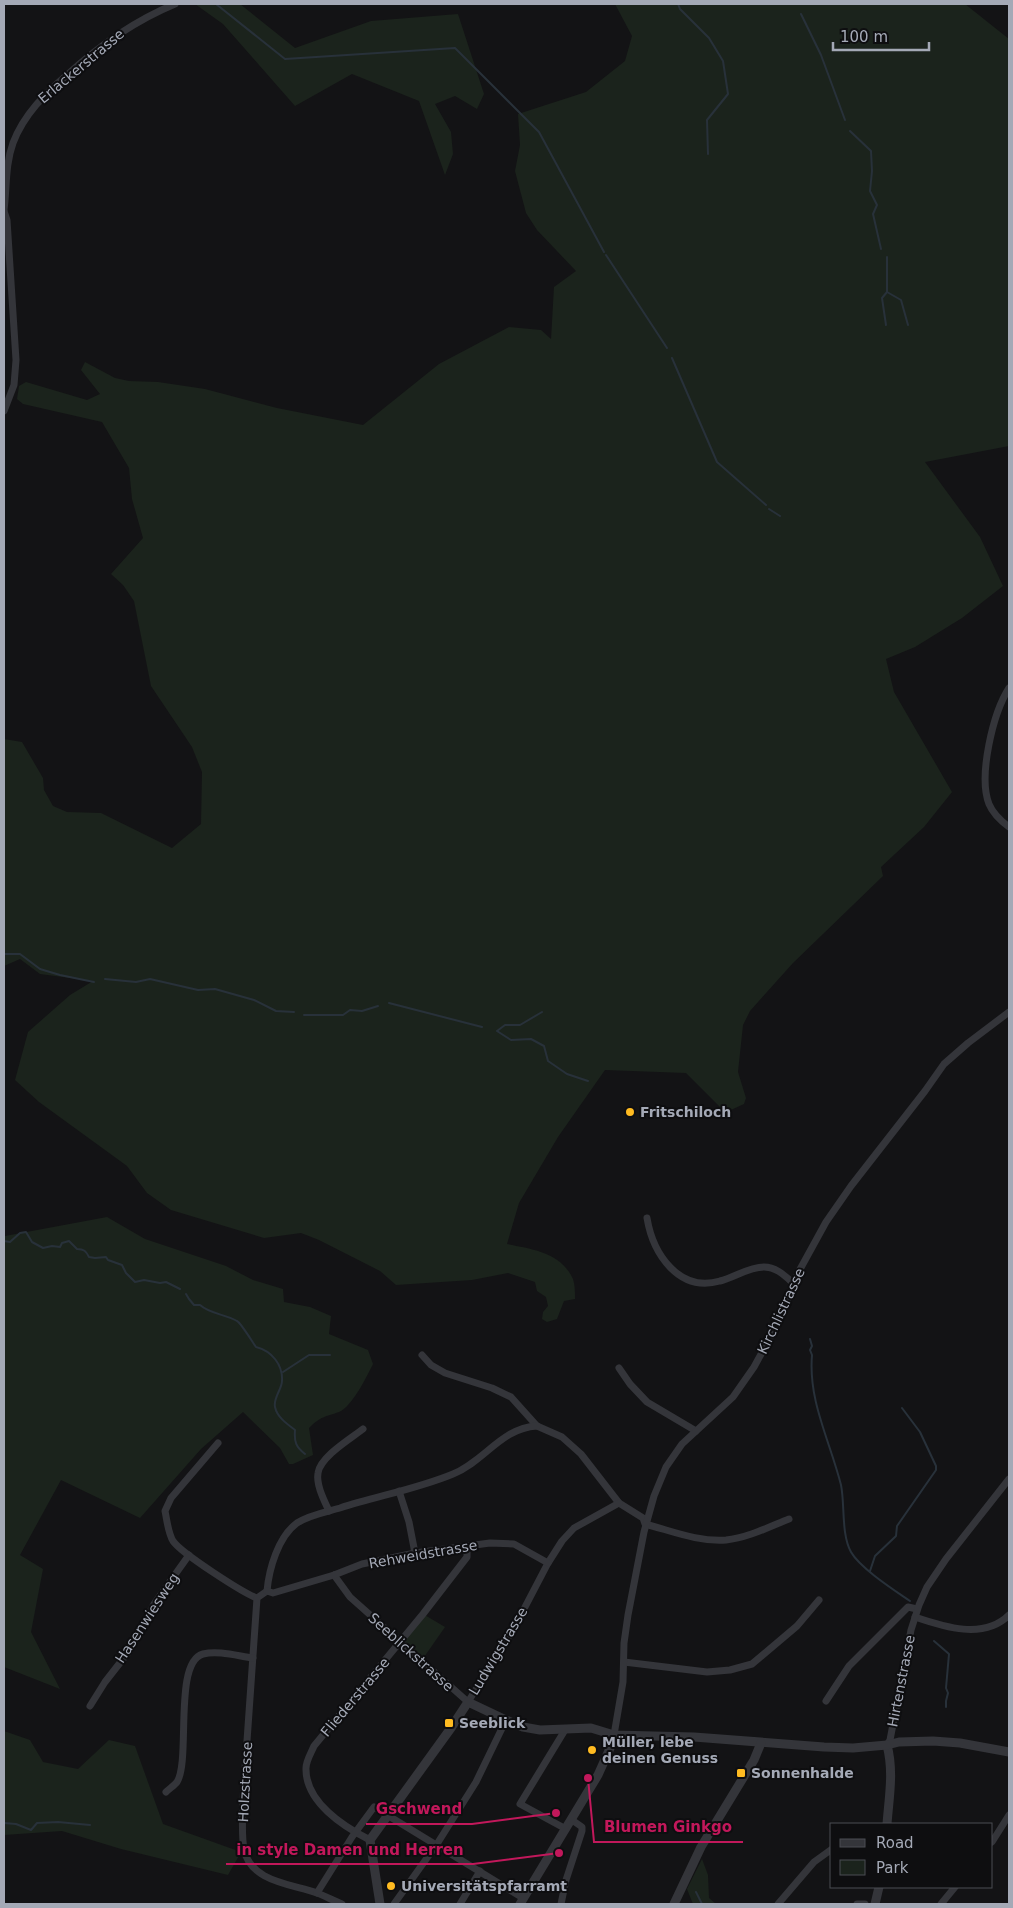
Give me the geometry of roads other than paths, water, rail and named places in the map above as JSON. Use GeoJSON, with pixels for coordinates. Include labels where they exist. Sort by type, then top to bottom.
{"type":"FeatureCollection","features":[{"type":"Feature","properties":{"kind":"street","name":"Erlackerstrasse"},"geometry":{"type":"LineString","coordinates":[[4,411],[12,393],[16,360],[7,220],[4,211],[8,161],[20,126],[34,106],[78,65],[119,33],[150,15],[175,4]]}},
{"type":"Feature","properties":{"kind":"street"},"geometry":{"type":"LineString","coordinates":[[1009,688],[997,712],[990,738],[986,784],[989,805],[996,815],[1009,827]]}},
{"type":"Feature","properties":{"kind":"street","name":"Kirchlistrasse"},"geometry":{"type":"LineString","coordinates":[[614,1735],[620,1704],[628,1615],[645,1524],[666,1468],[682,1444],[733,1397],[754,1367],[777,1325],[793,1283],[826,1222],[859,1176],[944,1064],[1009,1012]]}},
{"type":"Feature","properties":{"kind":"street"},"geometry":{"type":"LineString","coordinates":[[647,1218],[655,1244],[665,1262],[677,1275],[704,1284],[764,1267],[776,1270],[793,1283]]}},
{"type":"Feature","properties":{"kind":"street"},"geometry":{"type":"LineString","coordinates":[[422,1355],[431,1365],[445,1373],[502,1392],[511,1397],[537,1426],[562,1438],[576,1450],[620,1503],[643,1518],[645,1524],[706,1540],[722,1540],[741,1537],[788,1519]]}},
{"type":"Feature","properties":{"kind":"street"},"geometry":{"type":"LineString","coordinates":[[619,1368],[630,1384],[647,1402],[696,1431]]}},
{"type":"Feature","properties":{"kind":"street"},"geometry":{"type":"LineString","coordinates":[[218,1443],[171,1498],[165,1511],[173,1541],[189,1555],[246,1594],[257,1598],[267,1591],[268,1580],[280,1545],[286,1534],[297,1523],[308,1517],[458,1472],[484,1455],[516,1429],[537,1426]]}},
{"type":"Feature","properties":{"kind":"street"},"geometry":{"type":"LineString","coordinates":[[328,1511],[317,1474],[320,1466],[328,1456],[363,1429]]}},
{"type":"Feature","properties":{"kind":"street","name":"Hirtenstrasse"},"geometry":{"type":"LineString","coordinates":[[887,1745],[890,1740],[911,1630],[927,1587],[946,1559],[1009,1479]]}},
{"type":"Feature","properties":{"kind":"street"},"geometry":{"type":"LineString","coordinates":[[399,1491],[409,1522],[415,1553]]}},
{"type":"Feature","properties":{"kind":"street","name":"Ludwigstrasse"},"geometry":{"type":"LineString","coordinates":[[370,1840],[468,1702],[513,1630],[548,1563],[562,1541],[574,1528],[620,1503]]}},
{"type":"Feature","properties":{"kind":"street","name":"Rehweidstrasse"},"geometry":{"type":"LineString","coordinates":[[267,1591],[273,1593],[334,1575],[362,1564],[415,1553],[490,1543],[514,1544],[548,1563]]}},
{"type":"Feature","properties":{"kind":"street","name":"Fliederstrasse"},"geometry":{"type":"LineString","coordinates":[[370,1840],[326,1810],[314,1796],[307,1778],[307,1762],[314,1746],[362,1690],[467,1557],[467,1546]]}},
{"type":"Feature","properties":{"kind":"street","name":"Hasenwiesweg"},"geometry":{"type":"LineString","coordinates":[[90,1706],[105,1682],[130,1650],[154,1604],[189,1555]]}},
{"type":"Feature","properties":{"kind":"street","name":"Seeblickstrasse"},"geometry":{"type":"LineString","coordinates":[[334,1575],[350,1597],[468,1702],[523,1727],[540,1730],[591,1728],[614,1735],[694,1737],[843,1747],[919,1741],[960,1743],[1009,1752]]}},
{"type":"Feature","properties":{"kind":"street","name":"Holzstrasse"},"geometry":{"type":"LineString","coordinates":[[257,1598],[243,1798],[244,1850],[250,1864],[258,1872],[277,1881],[317,1893],[342,1904]]}},
{"type":"Feature","properties":{"kind":"street"},"geometry":{"type":"LineString","coordinates":[[624,1662],[707,1672],[730,1670],[752,1664],[797,1626],[819,1600]]}},
{"type":"Feature","properties":{"kind":"street"},"geometry":{"type":"LineString","coordinates":[[826,1701],[849,1666],[908,1607],[916,1613],[958,1630],[978,1630],[997,1623],[1009,1615]]}},
{"type":"Feature","properties":{"kind":"street"},"geometry":{"type":"LineString","coordinates":[[166,1792],[178,1782],[182,1762],[185,1701],[193,1662],[198,1656],[215,1653],[253,1658]]}},
{"type":"Feature","properties":{"kind":"street"},"geometry":{"type":"LineString","coordinates":[[394,1904],[437,1844],[476,1782],[506,1720]]}},
{"type":"Feature","properties":{"kind":"street"},"geometry":{"type":"LineString","coordinates":[[565,1730],[520,1804],[566,1829]]}},
{"type":"Feature","properties":{"kind":"street"},"geometry":{"type":"LineString","coordinates":[[317,1893],[374,1807],[480,1871],[522,1902],[598,1775],[614,1735]]}},
{"type":"Feature","properties":{"kind":"street"},"geometry":{"type":"LineString","coordinates":[[674,1904],[701,1847],[754,1760],[761,1743]]}},
{"type":"Feature","properties":{"kind":"street"},"geometry":{"type":"LineString","coordinates":[[887,1745],[891,1762],[887,1823]]}},
{"type":"Feature","properties":{"kind":"street"},"geometry":{"type":"LineString","coordinates":[[993,1840],[1009,1815]]}},
{"type":"Feature","properties":{"kind":"street"},"geometry":{"type":"LineString","coordinates":[[561,1904],[566,1880],[582,1831],[582,1827],[572,1820]]}},
{"type":"Feature","properties":{"kind":"street"},"geometry":{"type":"LineString","coordinates":[[370,1840],[380,1904]]}},
{"type":"Feature","properties":{"kind":"street"},"geometry":{"type":"LineString","coordinates":[[778,1904],[814,1862],[830,1850]]}},
{"type":"Feature","properties":{"kind":"street"},"geometry":{"type":"LineString","coordinates":[[460,1904],[480,1871]]}},
{"type":"Feature","properties":{"kind":"street"},"geometry":{"type":"LineString","coordinates":[[875,1904],[879,1888]]}},
{"type":"Feature","properties":{"kind":"street"},"geometry":{"type":"LineString","coordinates":[[941,1904],[954,1888]]}},
{"type":"Feature","properties":{"kind":"street"},"geometry":{"type":"LineString","coordinates":[[857,1904],[865,1904]]}},
{"type":"Feature","properties":{"kind":"waterway"},"geometry":{"type":"LineString","coordinates":[[216,4],[285,59],[455,48],[539,132],[604,252]]}},
{"type":"Feature","properties":{"kind":"waterway"},"geometry":{"type":"LineString","coordinates":[[678,4],[680,9],[709,38],[723,61],[728,94],[707,120],[708,154]]}},
{"type":"Feature","properties":{"kind":"waterway"},"geometry":{"type":"LineString","coordinates":[[801,14],[821,55],[845,120]]}},
{"type":"Feature","properties":{"kind":"waterway"},"geometry":{"type":"LineString","coordinates":[[850,131],[871,151],[870,191],[877,205],[873,214],[881,249]]}},
{"type":"Feature","properties":{"kind":"waterway"},"geometry":{"type":"LineString","coordinates":[[606,255],[667,348]]}},
{"type":"Feature","properties":{"kind":"waterway"},"geometry":{"type":"LineString","coordinates":[[886,325],[882,298],[887,292],[887,257]]}},
{"type":"Feature","properties":{"kind":"waterway"},"geometry":{"type":"LineString","coordinates":[[887,292],[901,300],[908,325]]}},
{"type":"Feature","properties":{"kind":"waterway"},"geometry":{"type":"LineString","coordinates":[[672,358],[717,462],[766,505]]}},
{"type":"Feature","properties":{"kind":"waterway"},"geometry":{"type":"LineString","coordinates":[[769,509],[780,516]]}},
{"type":"Feature","properties":{"kind":"waterway"},"geometry":{"type":"LineString","coordinates":[[4,954],[20,954],[40,969],[94,982]]}},
{"type":"Feature","properties":{"kind":"waterway"},"geometry":{"type":"LineString","coordinates":[[105,979],[136,982],[150,979],[198,990],[215,989],[254,1000],[276,1011],[294,1012]]}},
{"type":"Feature","properties":{"kind":"waterway"},"geometry":{"type":"LineString","coordinates":[[389,1003],[482,1027]]}},
{"type":"Feature","properties":{"kind":"waterway"},"geometry":{"type":"LineString","coordinates":[[304,1015],[343,1015],[350,1010],[362,1011],[378,1006]]}},
{"type":"Feature","properties":{"kind":"waterway"},"geometry":{"type":"LineString","coordinates":[[542,1012],[520,1025],[505,1025],[497,1031],[511,1040],[531,1039],[544,1046],[548,1061],[567,1074],[588,1081]]}},
{"type":"Feature","properties":{"kind":"waterway"},"geometry":{"type":"LineString","coordinates":[[4,1241],[10,1242],[20,1233],[26,1232],[32,1242],[43,1248],[60,1247],[62,1243],[69,1241],[77,1249],[85,1251],[89,1257],[106,1257],[108,1260],[122,1265],[126,1273],[135,1282],[144,1280],[160,1283],[166,1282],[180,1289]]}},
{"type":"Feature","properties":{"kind":"waterway"},"geometry":{"type":"LineString","coordinates":[[186,1294],[194,1305],[200,1305],[237,1321],[256,1347],[272,1355],[282,1375],[281,1387],[275,1400],[276,1411],[295,1430],[296,1444],[305,1454]]}},
{"type":"Feature","properties":{"kind":"waterway"},"geometry":{"type":"LineString","coordinates":[[810,1339],[812,1346],[810,1350],[812,1355],[813,1389],[841,1485],[844,1528],[848,1545],[855,1558],[862,1565],[910,1601]]}},
{"type":"Feature","properties":{"kind":"waterway"},"geometry":{"type":"LineString","coordinates":[[283,1372],[309,1355],[330,1355]]}},
{"type":"Feature","properties":{"kind":"waterway"},"geometry":{"type":"LineString","coordinates":[[870,1571],[875,1556],[896,1536],[897,1526],[936,1470],[936,1466],[920,1432],[902,1408]]}},
{"type":"Feature","properties":{"kind":"waterway"},"geometry":{"type":"LineString","coordinates":[[934,1641],[949,1654],[946,1707]]}},
{"type":"Feature","properties":{"kind":"waterway"},"geometry":{"type":"LineString","coordinates":[[4,1823],[16,1824],[31,1830],[37,1823],[58,1822],[90,1825]]}},
{"type":"Feature","properties":{"kind":"waterway"},"geometry":{"type":"LineString","coordinates":[[696,1892],[702,1904]]}},
{"type":"Feature","properties":{"kind":"place","name":"Fritschiloch"},"geometry":{"type":"Point","coordinates":[630,1112]}},
{"type":"Feature","properties":{"kind":"place","name":"Seeblick"},"geometry":{"type":"Point","coordinates":[449,1723]}},
{"type":"Feature","properties":{"kind":"place","name":"Müller, lebe deinen Genuss"},"geometry":{"type":"Point","coordinates":[592,1750]}},
{"type":"Feature","properties":{"kind":"place","name":"Sonnenhalde"},"geometry":{"type":"Point","coordinates":[741,1773]}},
{"type":"Feature","properties":{"kind":"place","name":"Blumen Ginkgo"},"geometry":{"type":"Point","coordinates":[588,1778]}},
{"type":"Feature","properties":{"kind":"place","name":"Gschwend"},"geometry":{"type":"Point","coordinates":[556,1813]}},
{"type":"Feature","properties":{"kind":"place","name":"in style Damen und Herren"},"geometry":{"type":"Point","coordinates":[559,1853]}},
{"type":"Feature","properties":{"kind":"place","name":"Universitätspfarramt"},"geometry":{"type":"Point","coordinates":[391,1886]}}]}
